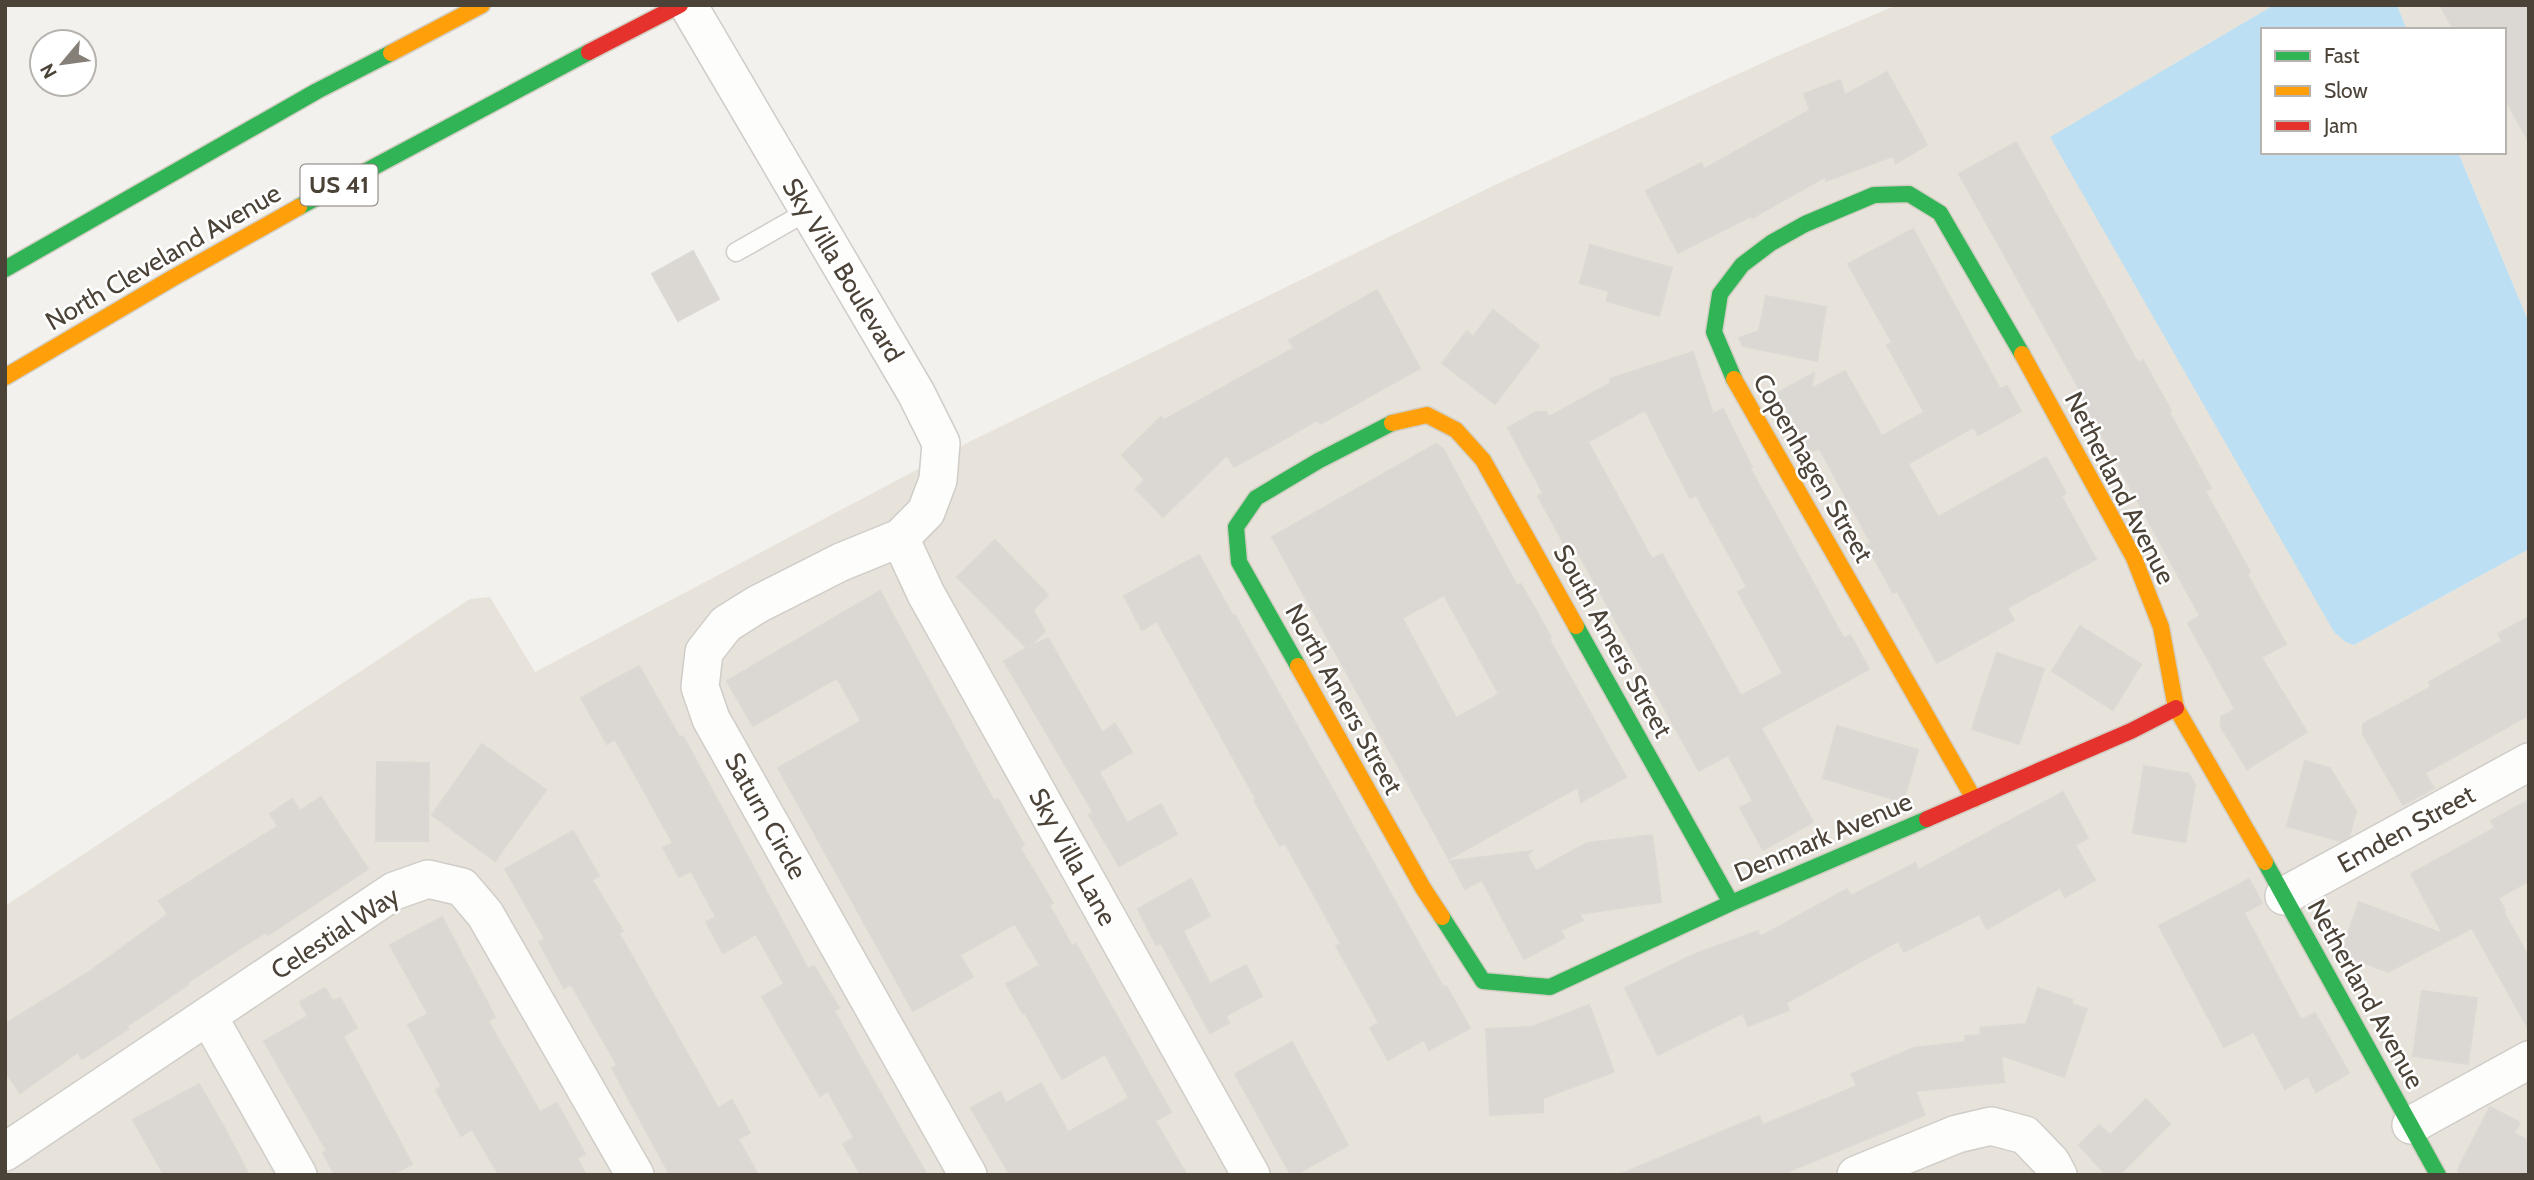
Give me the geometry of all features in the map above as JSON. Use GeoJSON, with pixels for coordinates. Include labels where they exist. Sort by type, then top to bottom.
{"type":"FeatureCollection","features":[{"type":"Feature","properties":{"kind":"street"},"geometry":{"type":"LineString","coordinates":[[5,270],[317,91],[482,5]]}},
{"type":"Feature","properties":{"kind":"street","name":"North Cleveland Avenue"},"geometry":{"type":"LineString","coordinates":[[5,377],[245,237],[680,5]]}},
{"type":"Feature","properties":{"kind":"street","name":"Sky Villa Boulevard"},"geometry":{"type":"LineString","coordinates":[[688,5],[916,393],[941,443],[938,480],[926,512],[900,538]]}},
{"type":"Feature","properties":{"kind":"street","name":"Netherland Avenue"},"geometry":{"type":"LineString","coordinates":[[1852,204],[1874,195],[1909,194],[1940,213],[1997,307],[2134,558],[2161,628],[2176,708],[2284,896],[2438,1175]]}},
{"type":"Feature","properties":{"kind":"street","name":"Copenhagen Street"},"geometry":{"type":"LineString","coordinates":[[1852,204],[1771,243],[1742,265],[1720,294],[1714,332],[1726,364],[1762,429],[1974,799]]}},
{"type":"Feature","properties":{"kind":"street","name":"North Amers Street"},"geometry":{"type":"LineString","coordinates":[[1435,419],[1427,415],[1390,423],[1256,498],[1237,527],[1239,562],[1423,888],[1483,981]]}},
{"type":"Feature","properties":{"kind":"street","name":"South Amers Street"},"geometry":{"type":"LineString","coordinates":[[1435,419],[1457,430],[1483,460],[1731,903]]}},
{"type":"Feature","properties":{"kind":"street","name":"Saturn Circle"},"geometry":{"type":"LineString","coordinates":[[900,538],[841,562],[758,604],[726,624],[704,652],[699,687],[712,719],[968,1175]]}},
{"type":"Feature","properties":{"kind":"street","name":"Sky Villa Lane"},"geometry":{"type":"LineString","coordinates":[[900,538],[926,594],[1251,1175]]}},
{"type":"Feature","properties":{"kind":"street","name":"Denmark Avenue"},"geometry":{"type":"LineString","coordinates":[[1483,981],[1550,987],[1731,903],[2131,731],[2176,708]]}},
{"type":"Feature","properties":{"kind":"street","name":"Emden Street"},"geometry":{"type":"LineString","coordinates":[[2284,896],[2529,762]]}},
{"type":"Feature","properties":{"kind":"street","name":"Celestial Way"},"geometry":{"type":"LineString","coordinates":[[5,1152],[394,891],[428,879],[462,887],[485,914],[635,1175]]}},
{"type":"Feature","properties":{"kind":"street"},"geometry":{"type":"LineString","coordinates":[[208,1016],[298,1175]]}},
{"type":"Feature","properties":{"kind":"street"},"geometry":{"type":"LineString","coordinates":[[2411,1125],[2529,1060]]}},
{"type":"Feature","properties":{"kind":"street"},"geometry":{"type":"LineString","coordinates":[[1856,1175],[1957,1134],[1991,1126],[2025,1135],[2051,1162],[2058,1175]]}},
{"type":"Feature","properties":{"kind":"lane"},"geometry":{"type":"LineString","coordinates":[[736,252],[808,211]]}},
{"type":"Feature","properties":{"kind":"shaded area"},"geometry":{"type":"Polygon","coordinates":[[[1897,5],[2274,5],[2051,137],[2354,645],[2529,549],[2529,1175],[5,1175],[5,906],[470,599],[490,597],[535,672],[971,441],[1497,184],[1773,58],[1897,5]]]}},
{"type":"Feature","properties":{"kind":"shaded area"},"geometry":{"type":"Polygon","coordinates":[[[2397,5],[2529,5],[2529,323],[2459,154],[2506,154],[2506,28],[2406,28],[2397,5]]]}},
{"type":"Feature","properties":{"kind":"water"},"geometry":{"type":"Polygon","coordinates":[[[2274,5],[2397,5],[2406,28],[2261,28],[2261,154],[2459,154],[2529,323],[2529,549],[2354,645],[2334,632],[2050,137],[2274,5]]]}},
{"type":"Feature","properties":{"kind":"building"},"geometry":{"type":"Polygon","coordinates":[[[2440,5],[2529,5],[2529,142],[2506,101],[2506,28],[2453,28],[2440,5]]]}},
{"type":"Feature","properties":{"kind":"building"},"geometry":{"type":"Polygon","coordinates":[[[1887,72],[1927,145],[1896,163],[1893,156],[1826,181],[1825,177],[1752,218],[1751,216],[1678,253],[1646,191],[1701,163],[1704,169],[1810,110],[1804,94],[1840,80],[1845,95],[1887,72]]]}},
{"type":"Feature","properties":{"kind":"building"},"geometry":{"type":"Polygon","coordinates":[[[2016,142],[2138,363],[2143,360],[2171,411],[2169,412],[2211,488],[2205,491],[2286,644],[2261,657],[2307,732],[2247,769],[2221,727],[2221,717],[2235,709],[2188,623],[2200,616],[2080,395],[2082,394],[1959,174],[2016,142]]]}},
{"type":"Feature","properties":{"kind":"building"},"geometry":{"type":"Polygon","coordinates":[[[1913,229],[2000,389],[2007,386],[2021,411],[1978,435],[1974,427],[1908,464],[1938,517],[2046,457],[2066,493],[2061,496],[2096,559],[2007,608],[2014,620],[1937,663],[1897,591],[1893,593],[1867,545],[1871,543],[1819,448],[1811,452],[1778,393],[1814,373],[1811,389],[1845,371],[1882,436],[1924,412],[1887,345],[1892,342],[1848,264],[1913,229]]]}},
{"type":"Feature","properties":{"kind":"building"},"geometry":{"type":"Polygon","coordinates":[[[1590,245],[1672,268],[1659,316],[1607,301],[1609,291],[1580,283],[1590,245]]]}},
{"type":"Feature","properties":{"kind":"building"},"geometry":{"type":"Polygon","coordinates":[[[693,251],[719,299],[678,321],[652,274],[693,251]]]}},
{"type":"Feature","properties":{"kind":"building"},"geometry":{"type":"Polygon","coordinates":[[[1377,290],[1420,368],[1320,424],[1318,420],[1234,467],[1227,455],[1163,517],[1136,489],[1145,480],[1122,455],[1161,417],[1164,420],[1294,348],[1289,340],[1377,290]]]}},
{"type":"Feature","properties":{"kind":"building"},"geometry":{"type":"Polygon","coordinates":[[[1766,296],[1826,307],[1817,361],[1743,346],[1739,338],[1759,331],[1766,296]]]}},
{"type":"Feature","properties":{"kind":"building"},"geometry":{"type":"Polygon","coordinates":[[[1493,310],[1539,346],[1495,404],[1442,363],[1467,331],[1473,337],[1493,310]]]}},
{"type":"Feature","properties":{"kind":"building"},"geometry":{"type":"Polygon","coordinates":[[[1693,352],[1713,414],[1723,409],[1752,467],[1750,468],[1844,639],[1850,635],[1869,669],[1761,728],[1813,822],[1763,850],[1740,808],[1753,801],[1728,755],[1699,771],[1576,549],[1569,553],[1538,496],[1543,493],[1508,428],[1536,412],[1546,412],[1549,417],[1611,383],[1610,379],[1693,352]],[[1645,410],[1588,442],[1652,559],[1662,554],[1741,696],[1783,673],[1738,592],[1747,587],[1696,495],[1690,498],[1645,410]]]}},
{"type":"Feature","properties":{"kind":"building"},"geometry":{"type":"Polygon","coordinates":[[[1436,444],[1443,449],[1517,586],[1521,584],[1626,777],[1581,802],[1578,787],[1449,859],[1272,537],[1436,444]],[[1444,595],[1402,618],[1456,718],[1499,694],[1444,595]]]}},
{"type":"Feature","properties":{"kind":"building"},"geometry":{"type":"Polygon","coordinates":[[[995,540],[1048,595],[1033,610],[1045,631],[1028,648],[1048,638],[1102,732],[1115,724],[1132,752],[1099,772],[1127,823],[1161,804],[1177,834],[1119,866],[1089,815],[1093,812],[1004,661],[1027,648],[957,577],[995,540]]]}},
{"type":"Feature","properties":{"kind":"building"},"geometry":{"type":"Polygon","coordinates":[[[1199,555],[1443,987],[1446,986],[1470,1028],[1429,1050],[1424,1040],[1388,1060],[1370,1028],[1379,1023],[1336,946],[1341,944],[1285,843],[1280,846],[1157,621],[1142,630],[1124,596],[1199,555]]]}},
{"type":"Feature","properties":{"kind":"building"},"geometry":{"type":"Polygon","coordinates":[[[880,591],[994,801],[998,799],[1024,845],[1020,848],[1053,903],[1049,905],[1072,946],[1076,944],[1171,1112],[1155,1121],[1187,1175],[1010,1175],[971,1108],[1000,1092],[1006,1103],[1041,1083],[1068,1132],[1129,1098],[1105,1054],[1062,1079],[1006,984],[1040,965],[1015,924],[960,955],[973,977],[913,1011],[778,768],[861,721],[837,678],[753,726],[727,681],[880,591]]]}},
{"type":"Feature","properties":{"kind":"building"},"geometry":{"type":"Polygon","coordinates":[[[2529,617],[2529,715],[2425,773],[2434,788],[2403,805],[2363,734],[2363,724],[2431,687],[2429,682],[2502,641],[2498,634],[2529,617]]]}},
{"type":"Feature","properties":{"kind":"building"},"geometry":{"type":"Polygon","coordinates":[[[2080,626],[2141,664],[2113,710],[2052,671],[2080,626]]]}},
{"type":"Feature","properties":{"kind":"building"},"geometry":{"type":"Polygon","coordinates":[[[1997,653],[2044,669],[2019,744],[1972,729],[1997,653]]]}},
{"type":"Feature","properties":{"kind":"building"},"geometry":{"type":"Polygon","coordinates":[[[639,666],[680,738],[683,736],[808,969],[814,966],[839,1008],[834,1011],[927,1175],[861,1175],[843,1144],[854,1138],[828,1091],[820,1096],[762,997],[784,984],[756,934],[723,953],[706,922],[716,917],[691,871],[679,877],[663,848],[673,843],[615,739],[607,744],[581,698],[639,666]]]}},
{"type":"Feature","properties":{"kind":"building"},"geometry":{"type":"Polygon","coordinates":[[[1837,726],[1918,750],[1903,802],[1823,778],[1837,726]]]}},
{"type":"Feature","properties":{"kind":"building"},"geometry":{"type":"Polygon","coordinates":[[[482,744],[546,790],[495,861],[432,815],[482,744]]]}},
{"type":"Feature","properties":{"kind":"building"},"geometry":{"type":"Polygon","coordinates":[[[2305,761],[2330,768],[2356,811],[2349,837],[2340,841],[2287,826],[2305,761]]]}},
{"type":"Feature","properties":{"kind":"building"},"geometry":{"type":"Polygon","coordinates":[[[377,762],[429,763],[428,841],[376,841],[377,762]]]}},
{"type":"Feature","properties":{"kind":"building"},"geometry":{"type":"Polygon","coordinates":[[[2144,766],[2189,774],[2195,785],[2185,842],[2133,833],[2144,766]]]}},
{"type":"Feature","properties":{"kind":"building"},"geometry":{"type":"Polygon","coordinates":[[[2063,792],[2088,838],[2075,845],[2095,880],[2065,897],[2060,888],[1987,929],[1979,914],[1904,952],[1898,941],[1786,1003],[1789,1010],[1748,1026],[1743,1013],[1658,1055],[1625,988],[1693,955],[1758,931],[1760,937],[1847,889],[1851,896],[1915,863],[1919,870],[2063,792]]]}},
{"type":"Feature","properties":{"kind":"building"},"geometry":{"type":"Polygon","coordinates":[[[321,797],[368,869],[268,935],[266,932],[188,982],[189,984],[127,1026],[128,1029],[82,1059],[78,1052],[20,1093],[5,1071],[5,1024],[89,972],[168,914],[159,901],[278,826],[270,814],[292,799],[300,811],[321,797]]]}},
{"type":"Feature","properties":{"kind":"building"},"geometry":{"type":"Polygon","coordinates":[[[2529,800],[2529,881],[2498,898],[2529,958],[2529,1030],[2472,928],[2388,972],[2341,954],[2359,902],[2443,934],[2411,874],[2495,828],[2491,821],[2529,800]]]}},
{"type":"Feature","properties":{"kind":"building"},"geometry":{"type":"Polygon","coordinates":[[[573,831],[599,876],[592,880],[623,931],[619,933],[718,1108],[732,1100],[750,1133],[738,1139],[758,1175],[670,1175],[612,1068],[617,1065],[571,984],[564,988],[539,942],[545,939],[505,869],[573,831]]]}},
{"type":"Feature","properties":{"kind":"building"},"geometry":{"type":"Polygon","coordinates":[[[1652,835],[1661,902],[1579,914],[1583,920],[1561,930],[1564,938],[1524,959],[1482,880],[1465,889],[1450,861],[1532,851],[1527,855],[1536,871],[1587,843],[1652,835]]]}},
{"type":"Feature","properties":{"kind":"building"},"geometry":{"type":"Polygon","coordinates":[[[1191,879],[1210,916],[1183,931],[1210,984],[1246,965],[1262,996],[1226,1016],[1229,1023],[1210,1033],[1161,943],[1156,945],[1138,909],[1191,879]]]}},
{"type":"Feature","properties":{"kind":"building"},"geometry":{"type":"Polygon","coordinates":[[[2249,879],[2262,903],[2244,913],[2301,1020],[2315,1013],[2349,1073],[2316,1092],[2308,1076],[2285,1089],[2254,1032],[2224,1047],[2159,926],[2249,879]]]}},
{"type":"Feature","properties":{"kind":"building"},"geometry":{"type":"Polygon","coordinates":[[[442,917],[495,1017],[488,1021],[540,1112],[557,1103],[585,1154],[577,1158],[586,1175],[499,1175],[472,1129],[461,1136],[436,1090],[442,1087],[408,1025],[428,1014],[390,945],[442,917]]]}},
{"type":"Feature","properties":{"kind":"building"},"geometry":{"type":"Polygon","coordinates":[[[325,988],[333,1001],[340,998],[357,1028],[343,1036],[412,1164],[392,1175],[335,1175],[323,1153],[327,1151],[264,1041],[308,1016],[300,1002],[325,988]]]}},
{"type":"Feature","properties":{"kind":"building"},"geometry":{"type":"Polygon","coordinates":[[[2038,988],[2073,1000],[2071,1004],[2087,1009],[2064,1077],[2001,1055],[2004,1082],[1915,1091],[1925,1115],[1780,1175],[1619,1175],[1759,1116],[1763,1125],[1857,1086],[1851,1074],[1914,1048],[1966,1042],[1965,1036],[1981,1035],[1980,1028],[2026,1024],[2038,988]]]}},
{"type":"Feature","properties":{"kind":"building"},"geometry":{"type":"Polygon","coordinates":[[[2422,991],[2477,998],[2468,1064],[2413,1056],[2422,991]]]}},
{"type":"Feature","properties":{"kind":"building"},"geometry":{"type":"Polygon","coordinates":[[[1589,1005],[1614,1072],[1543,1098],[1543,1112],[1490,1115],[1486,1029],[1532,1027],[1589,1005]]]}},
{"type":"Feature","properties":{"kind":"building"},"geometry":{"type":"Polygon","coordinates":[[[1292,1042],[1348,1145],[1295,1175],[1291,1175],[1235,1074],[1292,1042]]]}},
{"type":"Feature","properties":{"kind":"building"},"geometry":{"type":"Polygon","coordinates":[[[199,1084],[249,1175],[164,1175],[133,1120],[199,1084]]]}},
{"type":"Feature","properties":{"kind":"building"},"geometry":{"type":"Polygon","coordinates":[[[2146,1099],[2170,1124],[2119,1175],[2106,1175],[2079,1145],[2099,1125],[2110,1135],[2146,1099]]]}},
{"type":"Feature","properties":{"kind":"building"},"geometry":{"type":"Polygon","coordinates":[[[2490,1107],[2520,1123],[2514,1133],[2529,1141],[2529,1175],[2460,1175],[2458,1169],[2490,1107]]]}},
{"type":"Feature","properties":{"kind":"traffic: fast"},"geometry":{"type":"LineString","coordinates":[[299,207],[589,52]]}},
{"type":"Feature","properties":{"kind":"traffic: fast"},"geometry":{"type":"LineString","coordinates":[[5,269],[317,91],[391,53]]}},
{"type":"Feature","properties":{"kind":"traffic: fast"},"geometry":{"type":"LineString","coordinates":[[1734,379],[1714,332],[1720,294],[1742,265],[1771,243],[1805,224],[1874,195],[1909,194],[1940,213],[2022,354]]}},
{"type":"Feature","properties":{"kind":"traffic: fast"},"geometry":{"type":"LineString","coordinates":[[1298,666],[1239,562],[1236,527],[1256,498],[1318,461],[1392,423]]}},
{"type":"Feature","properties":{"kind":"traffic: fast"},"geometry":{"type":"LineString","coordinates":[[1576,626],[1731,903]]}},
{"type":"Feature","properties":{"kind":"traffic: fast"},"geometry":{"type":"LineString","coordinates":[[1442,917],[1483,981],[1550,987],[1731,903],[1927,819]]}},
{"type":"Feature","properties":{"kind":"traffic: fast"},"geometry":{"type":"LineString","coordinates":[[2265,862],[2438,1175]]}},
{"type":"Feature","properties":{"kind":"traffic: slow"},"geometry":{"type":"LineString","coordinates":[[391,53],[482,5]]}},
{"type":"Feature","properties":{"kind":"traffic: slow"},"geometry":{"type":"LineString","coordinates":[[5,377],[299,207]]}},
{"type":"Feature","properties":{"kind":"traffic: slow"},"geometry":{"type":"LineString","coordinates":[[2022,354],[2134,558],[2161,627],[2176,708],[2265,862]]}},
{"type":"Feature","properties":{"kind":"traffic: slow"},"geometry":{"type":"LineString","coordinates":[[1734,379],[1974,799]]}},
{"type":"Feature","properties":{"kind":"traffic: slow"},"geometry":{"type":"LineString","coordinates":[[1392,423],[1427,415],[1456,430],[1483,460],[1576,626]]}},
{"type":"Feature","properties":{"kind":"traffic: slow"},"geometry":{"type":"LineString","coordinates":[[1298,666],[1442,917]]}},
{"type":"Feature","properties":{"kind":"traffic: jam"},"geometry":{"type":"LineString","coordinates":[[589,52],[680,5]]}},
{"type":"Feature","properties":{"kind":"traffic: jam"},"geometry":{"type":"LineString","coordinates":[[1927,819],[2131,731],[2176,708]]}}]}
